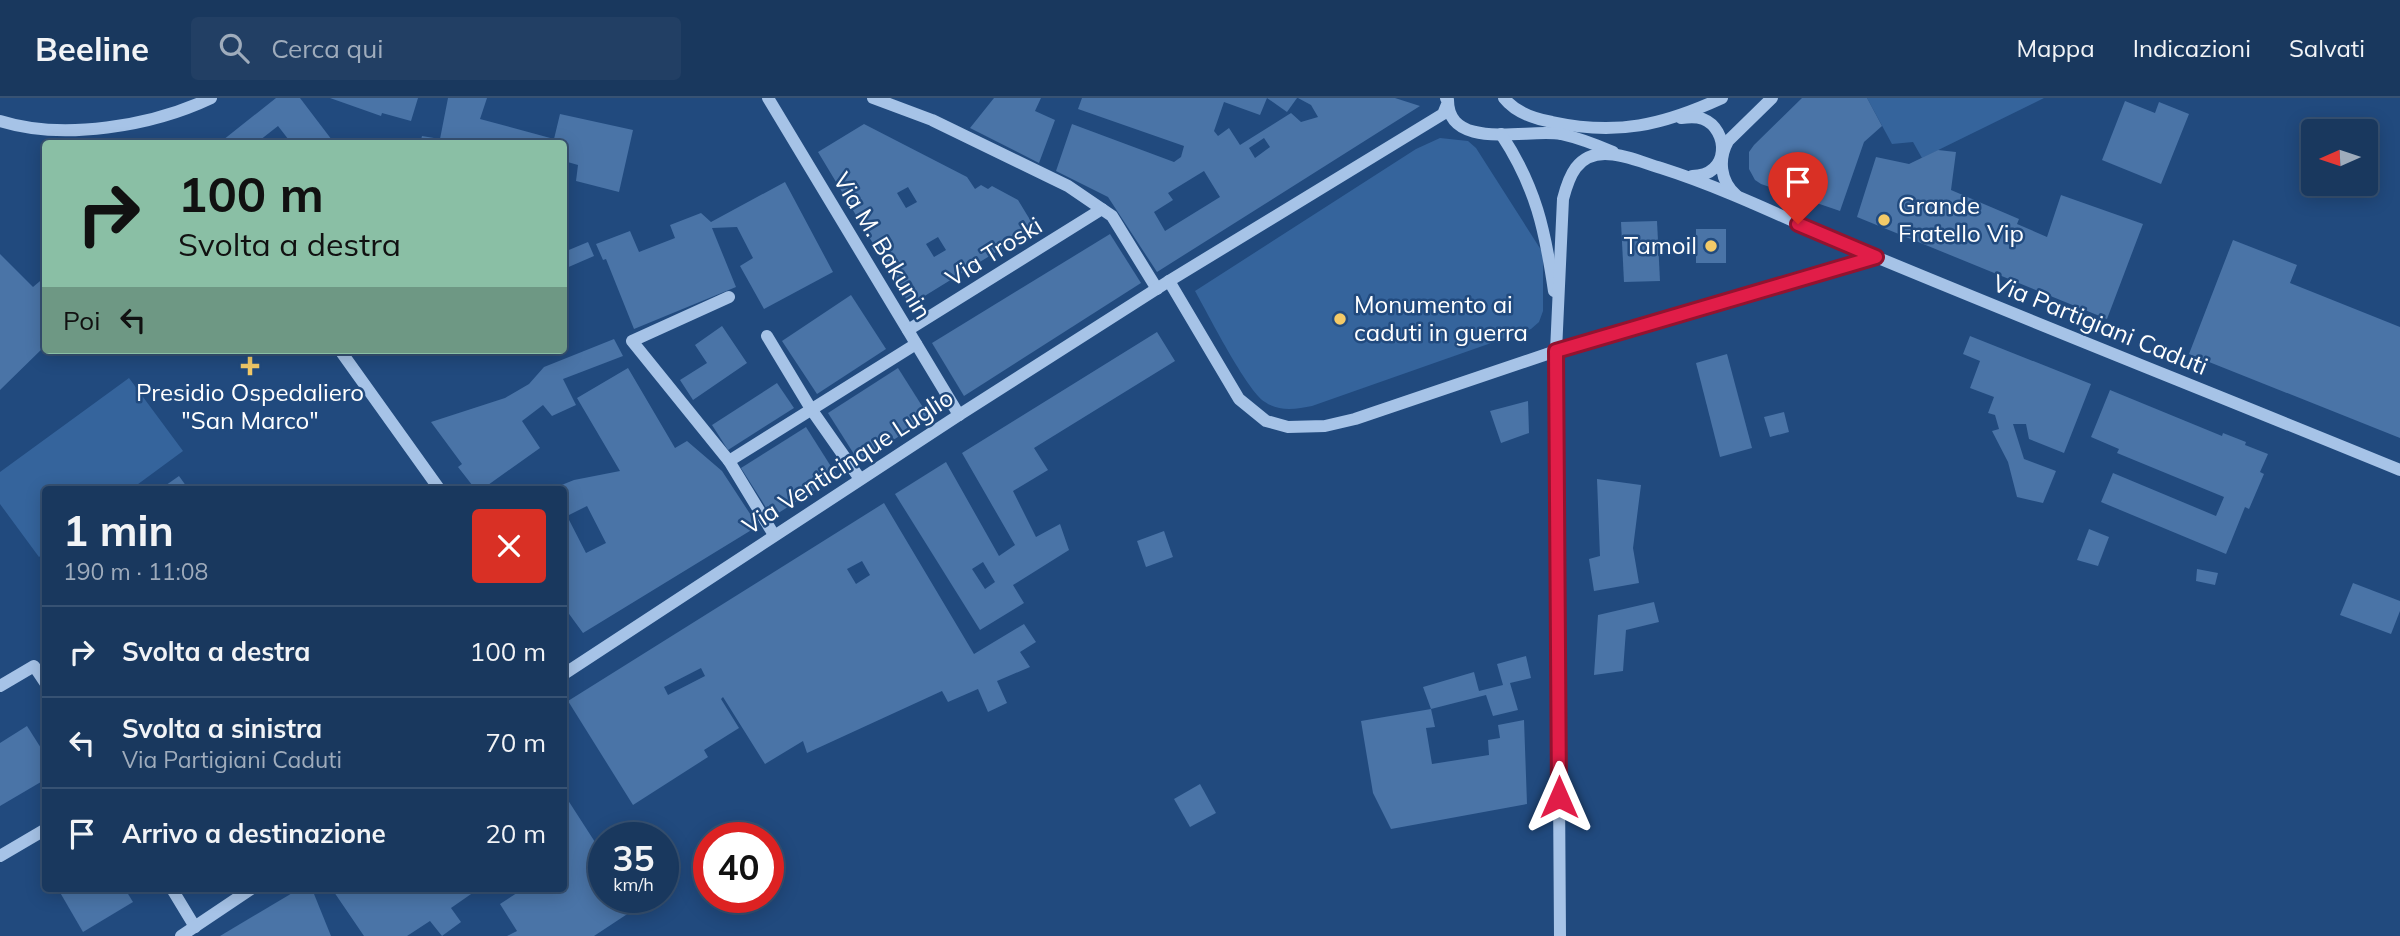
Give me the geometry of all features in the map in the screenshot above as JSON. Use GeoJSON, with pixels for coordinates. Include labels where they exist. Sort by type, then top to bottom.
{"type":"FeatureCollection","features":[{"type":"Feature","properties":{"kind":"street"},"geometry":{"type":"LineString","coordinates":[[0,121],[21,127],[74,130],[130,123],[194,106],[211,98]]}},
{"type":"Feature","properties":{"kind":"street","name":"Via M. Bakunin"},"geometry":{"type":"LineString","coordinates":[[768,98],[959,415]]}},
{"type":"Feature","properties":{"kind":"street"},"geometry":{"type":"LineString","coordinates":[[873,98],[932,120],[1068,186],[1112,216],[1157,289]]}},
{"type":"Feature","properties":{"kind":"street"},"geometry":{"type":"LineString","coordinates":[[1504,98],[1521,111],[1541,120],[1589,128],[1624,128],[1693,116],[1706,119],[1715,129],[1728,188],[1740,198]]}},
{"type":"Feature","properties":{"kind":"street"},"geometry":{"type":"LineString","coordinates":[[1667,119],[1722,98]]}},
{"type":"Feature","properties":{"kind":"street"},"geometry":{"type":"LineString","coordinates":[[1684,176],[1704,176],[1714,171],[1728,141],[1772,98]]}},
{"type":"Feature","properties":{"kind":"street"},"geometry":{"type":"LineString","coordinates":[[1447,99],[1448,111],[1467,130],[1486,134],[1562,134],[1623,157]]}},
{"type":"Feature","properties":{"kind":"street","name":"Via Venticinque Luglio"},"geometry":{"type":"LineString","coordinates":[[567,667],[1169,281],[1443,114],[1447,99]]}},
{"type":"Feature","properties":{"kind":"street"},"geometry":{"type":"LineString","coordinates":[[1501,134],[1515,155],[1534,195],[1548,251],[1558,319]]}},
{"type":"Feature","properties":{"kind":"street"},"geometry":{"type":"LineString","coordinates":[[1560,936],[1556,351],[1563,199],[1570,175],[1578,164],[1592,156],[1606,154],[1623,157]]}},
{"type":"Feature","properties":{"kind":"street","name":"Via Partigiani Caduti"},"geometry":{"type":"LineString","coordinates":[[1623,157],[1684,176],[1740,198],[1876,257],[2400,470]]}},
{"type":"Feature","properties":{"kind":"street","name":"Via Troski"},"geometry":{"type":"LineString","coordinates":[[908,330],[1102,209]]}},
{"type":"Feature","properties":{"kind":"street"},"geometry":{"type":"LineString","coordinates":[[1169,281],[1239,399],[1266,421],[1288,427],[1325,426],[1354,419],[1556,351],[1876,257]]}},
{"type":"Feature","properties":{"kind":"street"},"geometry":{"type":"LineString","coordinates":[[729,297],[632,341],[729,461],[774,536]]}},
{"type":"Feature","properties":{"kind":"street"},"geometry":{"type":"LineString","coordinates":[[768,336],[811,409],[860,479]]}},
{"type":"Feature","properties":{"kind":"street"},"geometry":{"type":"LineString","coordinates":[[729,461],[916,344]]}},
{"type":"Feature","properties":{"kind":"street"},"geometry":{"type":"LineString","coordinates":[[343,354],[437,486]]}},
{"type":"Feature","properties":{"kind":"street"},"geometry":{"type":"LineString","coordinates":[[0,686],[34,666],[42,678]]}},
{"type":"Feature","properties":{"kind":"street"},"geometry":{"type":"LineString","coordinates":[[0,856],[42,831]]}},
{"type":"Feature","properties":{"kind":"street"},"geometry":{"type":"LineString","coordinates":[[174,892],[195,927]]}},
{"type":"Feature","properties":{"kind":"street"},"geometry":{"type":"LineString","coordinates":[[181,936],[247,892]]}},
{"type":"Feature","properties":{"kind":"shaded area"},"geometry":{"type":"Polygon","coordinates":[[[1867,98],[2044,98],[1922,158],[1913,142],[1892,144],[1867,98]]]}},
{"type":"Feature","properties":{"kind":"shaded area"},"geometry":{"type":"Polygon","coordinates":[[[1440,138],[1468,141],[1476,148],[1543,253],[1543,311],[1539,322],[1531,329],[1312,406],[1282,408],[1265,402],[1238,368],[1195,291],[1416,149],[1440,138]]]}},
{"type":"Feature","properties":{"kind":"shaded area"},"geometry":{"type":"Polygon","coordinates":[[[129,378],[183,451],[135,486],[42,486],[42,554],[39,557],[0,504],[0,472],[129,378]]]}},
{"type":"Feature","properties":{"kind":"building"},"geometry":{"type":"Polygon","coordinates":[[[276,98],[300,98],[332,140],[289,140],[278,126],[260,140],[223,140],[276,98]]]}},
{"type":"Feature","properties":{"kind":"building"},"geometry":{"type":"Polygon","coordinates":[[[330,98],[418,98],[411,121],[382,113],[381,116],[330,98]]]}},
{"type":"Feature","properties":{"kind":"building"},"geometry":{"type":"Polygon","coordinates":[[[448,98],[487,98],[480,119],[554,139],[560,114],[633,130],[619,192],[576,181],[578,165],[567,162],[567,140],[421,140],[422,136],[440,139],[448,98]]]}},
{"type":"Feature","properties":{"kind":"building"},"geometry":{"type":"Polygon","coordinates":[[[994,98],[1041,98],[1035,111],[1055,120],[1039,163],[970,128],[994,98]]]}},
{"type":"Feature","properties":{"kind":"building"},"geometry":{"type":"Polygon","coordinates":[[[1082,98],[1267,98],[1260,115],[1224,102],[1214,131],[1218,136],[1229,128],[1240,145],[1291,113],[1301,122],[1318,117],[1311,105],[1298,98],[1395,98],[1420,106],[1157,272],[1108,197],[1056,171],[1072,124],[1174,162],[1181,157],[1184,146],[1078,109],[1082,98]],[[1264,138],[1249,148],[1255,158],[1270,147],[1264,138]],[[1204,171],[1168,193],[1173,200],[1154,212],[1165,231],[1220,197],[1204,171]]]}},
{"type":"Feature","properties":{"kind":"building"},"geometry":{"type":"Polygon","coordinates":[[[1267,98],[1297,98],[1287,112],[1267,98]]]}},
{"type":"Feature","properties":{"kind":"building"},"geometry":{"type":"Polygon","coordinates":[[[1802,98],[1867,98],[1882,126],[1864,142],[1840,211],[1761,184],[1755,180],[1749,169],[1749,152],[1754,145],[1802,98]]]}},
{"type":"Feature","properties":{"kind":"building"},"geometry":{"type":"Polygon","coordinates":[[[2125,101],[2155,113],[2159,102],[2189,114],[2161,184],[2102,160],[2125,101]]]}},
{"type":"Feature","properties":{"kind":"building"},"geometry":{"type":"Polygon","coordinates":[[[864,124],[967,177],[975,189],[981,185],[988,189],[992,186],[1018,200],[1035,228],[910,305],[818,152],[864,124]],[[908,187],[897,193],[906,208],[917,202],[908,187]],[[938,237],[926,244],[934,257],[946,250],[938,237]]]}},
{"type":"Feature","properties":{"kind":"building"},"geometry":{"type":"Polygon","coordinates":[[[1938,150],[1956,152],[1951,190],[2019,219],[2017,224],[2047,237],[2061,195],[2143,224],[2107,319],[1857,217],[1876,157],[1909,164],[1938,150]]]}},
{"type":"Feature","properties":{"kind":"building"},"geometry":{"type":"Polygon","coordinates":[[[785,182],[833,272],[764,309],[740,266],[753,258],[737,227],[712,228],[736,287],[634,329],[606,259],[603,260],[596,244],[630,231],[639,252],[675,238],[670,225],[701,213],[711,222],[785,182]]]}},
{"type":"Feature","properties":{"kind":"building"},"geometry":{"type":"Polygon","coordinates":[[[1657,221],[1660,281],[1624,282],[1621,222],[1657,221]]]}},
{"type":"Feature","properties":{"kind":"building","name":"Tamoil"},"geometry":{"type":"Polygon","coordinates":[[[1696,229],[1726,229],[1726,263],[1696,263],[1696,229]]]}},
{"type":"Feature","properties":{"kind":"building"},"geometry":{"type":"Polygon","coordinates":[[[1110,234],[1141,283],[964,396],[932,343],[1110,234]]]}},
{"type":"Feature","properties":{"kind":"building"},"geometry":{"type":"Polygon","coordinates":[[[2233,240],[2297,265],[2290,283],[2400,327],[2400,438],[2189,354],[2233,240]]]}},
{"type":"Feature","properties":{"kind":"building"},"geometry":{"type":"Polygon","coordinates":[[[588,242],[594,256],[567,268],[567,251],[588,242]]]}},
{"type":"Feature","properties":{"kind":"building"},"geometry":{"type":"Polygon","coordinates":[[[0,254],[33,287],[42,279],[42,349],[0,390],[0,254]]]}},
{"type":"Feature","properties":{"kind":"building"},"geometry":{"type":"Polygon","coordinates":[[[851,295],[886,349],[817,394],[782,341],[851,295]]]}},
{"type":"Feature","properties":{"kind":"building"},"geometry":{"type":"Polygon","coordinates":[[[722,326],[747,363],[693,400],[680,380],[707,363],[695,345],[722,326]]]}},
{"type":"Feature","properties":{"kind":"building"},"geometry":{"type":"Polygon","coordinates":[[[1157,332],[1175,361],[1034,448],[1048,470],[1013,491],[1036,537],[1060,524],[1069,550],[1013,585],[1024,603],[980,630],[895,494],[946,462],[999,556],[1015,545],[962,453],[1157,332]],[[983,562],[972,569],[985,589],[995,582],[983,562]]]}},
{"type":"Feature","properties":{"kind":"building"},"geometry":{"type":"Polygon","coordinates":[[[1970,336],[2091,384],[2064,453],[2029,439],[2026,424],[2013,424],[2024,459],[2056,471],[2043,503],[2017,497],[2008,462],[1992,431],[1999,429],[1995,415],[1988,413],[1994,397],[1970,388],[1980,361],[1963,354],[1970,336]]]}},
{"type":"Feature","properties":{"kind":"building"},"geometry":{"type":"Polygon","coordinates":[[[614,339],[623,356],[563,379],[576,405],[552,416],[543,405],[522,421],[540,448],[487,486],[473,486],[458,467],[462,464],[431,422],[505,398],[529,384],[544,367],[614,339]]]}},
{"type":"Feature","properties":{"kind":"building"},"geometry":{"type":"Polygon","coordinates":[[[1727,354],[1752,448],[1720,457],[1696,363],[1727,354]]]}},
{"type":"Feature","properties":{"kind":"building"},"geometry":{"type":"Polygon","coordinates":[[[628,368],[675,448],[687,441],[722,471],[758,526],[583,633],[567,611],[567,516],[567,486],[559,486],[574,480],[620,471],[577,398],[628,368]],[[587,506],[567,516],[586,553],[606,543],[587,506]]]}},
{"type":"Feature","properties":{"kind":"building"},"geometry":{"type":"Polygon","coordinates":[[[898,368],[929,417],[859,462],[828,413],[898,368]]]}},
{"type":"Feature","properties":{"kind":"building"},"geometry":{"type":"Polygon","coordinates":[[[777,383],[794,408],[728,450],[712,425],[777,383]]]}},
{"type":"Feature","properties":{"kind":"building"},"geometry":{"type":"Polygon","coordinates":[[[2110,390],[2222,436],[2223,433],[2246,442],[2245,445],[2268,454],[2260,472],[2264,474],[2249,509],[2245,507],[2226,554],[2101,502],[2113,473],[2216,516],[2224,497],[2117,453],[2119,449],[2091,437],[2110,390]]]}},
{"type":"Feature","properties":{"kind":"building"},"geometry":{"type":"Polygon","coordinates":[[[1528,401],[1529,433],[1501,443],[1490,411],[1528,401]]]}},
{"type":"Feature","properties":{"kind":"building"},"geometry":{"type":"Polygon","coordinates":[[[1784,412],[1789,432],[1770,437],[1764,417],[1784,412]]]}},
{"type":"Feature","properties":{"kind":"building"},"geometry":{"type":"Polygon","coordinates":[[[806,427],[837,476],[772,517],[741,468],[806,427]]]}},
{"type":"Feature","properties":{"kind":"building"},"geometry":{"type":"Polygon","coordinates":[[[179,476],[186,486],[165,486],[179,476]]]}},
{"type":"Feature","properties":{"kind":"building"},"geometry":{"type":"Polygon","coordinates":[[[1597,479],[1641,485],[1633,548],[1639,583],[1594,591],[1589,559],[1600,556],[1597,479]]]}},
{"type":"Feature","properties":{"kind":"building"},"geometry":{"type":"Polygon","coordinates":[[[884,503],[974,654],[1024,624],[1036,642],[1020,652],[1030,667],[997,681],[1007,703],[988,712],[978,689],[948,702],[942,691],[807,753],[803,741],[765,764],[723,697],[721,699],[739,728],[704,750],[708,757],[633,805],[568,701],[884,503]],[[862,561],[847,569],[856,584],[870,575],[862,561]],[[701,668],[664,687],[668,695],[705,676],[701,668]]]}},
{"type":"Feature","properties":{"kind":"building"},"geometry":{"type":"Polygon","coordinates":[[[2089,529],[2109,537],[2098,566],[2077,560],[2089,529]]]}},
{"type":"Feature","properties":{"kind":"building"},"geometry":{"type":"Polygon","coordinates":[[[1164,531],[1173,557],[1146,567],[1137,541],[1164,531]]]}},
{"type":"Feature","properties":{"kind":"building"},"geometry":{"type":"Polygon","coordinates":[[[2197,569],[2218,573],[2215,585],[2196,581],[2197,569]]]}},
{"type":"Feature","properties":{"kind":"building"},"geometry":{"type":"Polygon","coordinates":[[[2353,583],[2400,601],[2400,611],[2391,634],[2340,615],[2353,583]]]}},
{"type":"Feature","properties":{"kind":"building"},"geometry":{"type":"Polygon","coordinates":[[[1654,602],[1659,622],[1626,630],[1623,671],[1594,675],[1598,615],[1654,602]]]}},
{"type":"Feature","properties":{"kind":"building"},"geometry":{"type":"Polygon","coordinates":[[[1526,656],[1531,678],[1510,683],[1518,710],[1493,716],[1486,695],[1431,709],[1423,687],[1474,672],[1479,691],[1503,685],[1497,664],[1526,656]]]}},
{"type":"Feature","properties":{"kind":"building"},"geometry":{"type":"Polygon","coordinates":[[[1431,709],[1435,727],[1426,728],[1432,764],[1489,755],[1488,740],[1500,738],[1498,725],[1524,720],[1527,804],[1391,829],[1373,793],[1361,721],[1431,709]]]}},
{"type":"Feature","properties":{"kind":"building"},"geometry":{"type":"Polygon","coordinates":[[[27,726],[42,750],[42,781],[0,806],[0,743],[27,726]]]}},
{"type":"Feature","properties":{"kind":"building"},"geometry":{"type":"Polygon","coordinates":[[[1200,784],[1216,813],[1190,827],[1174,799],[1200,784]]]}},
{"type":"Feature","properties":{"kind":"building"},"geometry":{"type":"Polygon","coordinates":[[[567,799],[588,831],[588,913],[629,913],[594,936],[507,936],[517,931],[500,904],[518,892],[567,892],[567,799]]]}},
{"type":"Feature","properties":{"kind":"building"},"geometry":{"type":"Polygon","coordinates":[[[60,892],[127,892],[133,902],[83,932],[60,892]]]}},
{"type":"Feature","properties":{"kind":"building"},"geometry":{"type":"Polygon","coordinates":[[[294,892],[313,892],[331,936],[220,936],[294,892]]]}},
{"type":"Feature","properties":{"kind":"building"},"geometry":{"type":"Polygon","coordinates":[[[334,892],[474,892],[451,908],[461,922],[442,936],[430,921],[407,936],[364,936],[334,892]]]}},
{"type":"Feature","properties":{"kind":"place","name":"Grande Fratello Vip"},"geometry":{"type":"Point","coordinates":[1884,220]}},
{"type":"Feature","properties":{"kind":"place","name":"Tamoil"},"geometry":{"type":"Point","coordinates":[1711,246]}},
{"type":"Feature","properties":{"kind":"place","name":"Monumento ai caduti in guerra"},"geometry":{"type":"Point","coordinates":[1340,319]}},
{"type":"Feature","properties":{"kind":"place","name":"Presidio Ospedaliero \"San Marco\""},"geometry":{"type":"Point","coordinates":[250,366]}},
{"type":"Feature","properties":{"kind":"route"},"geometry":{"type":"LineString","coordinates":[[1559,797],[1556,351],[1876,257],[1798,224]]}}]}
